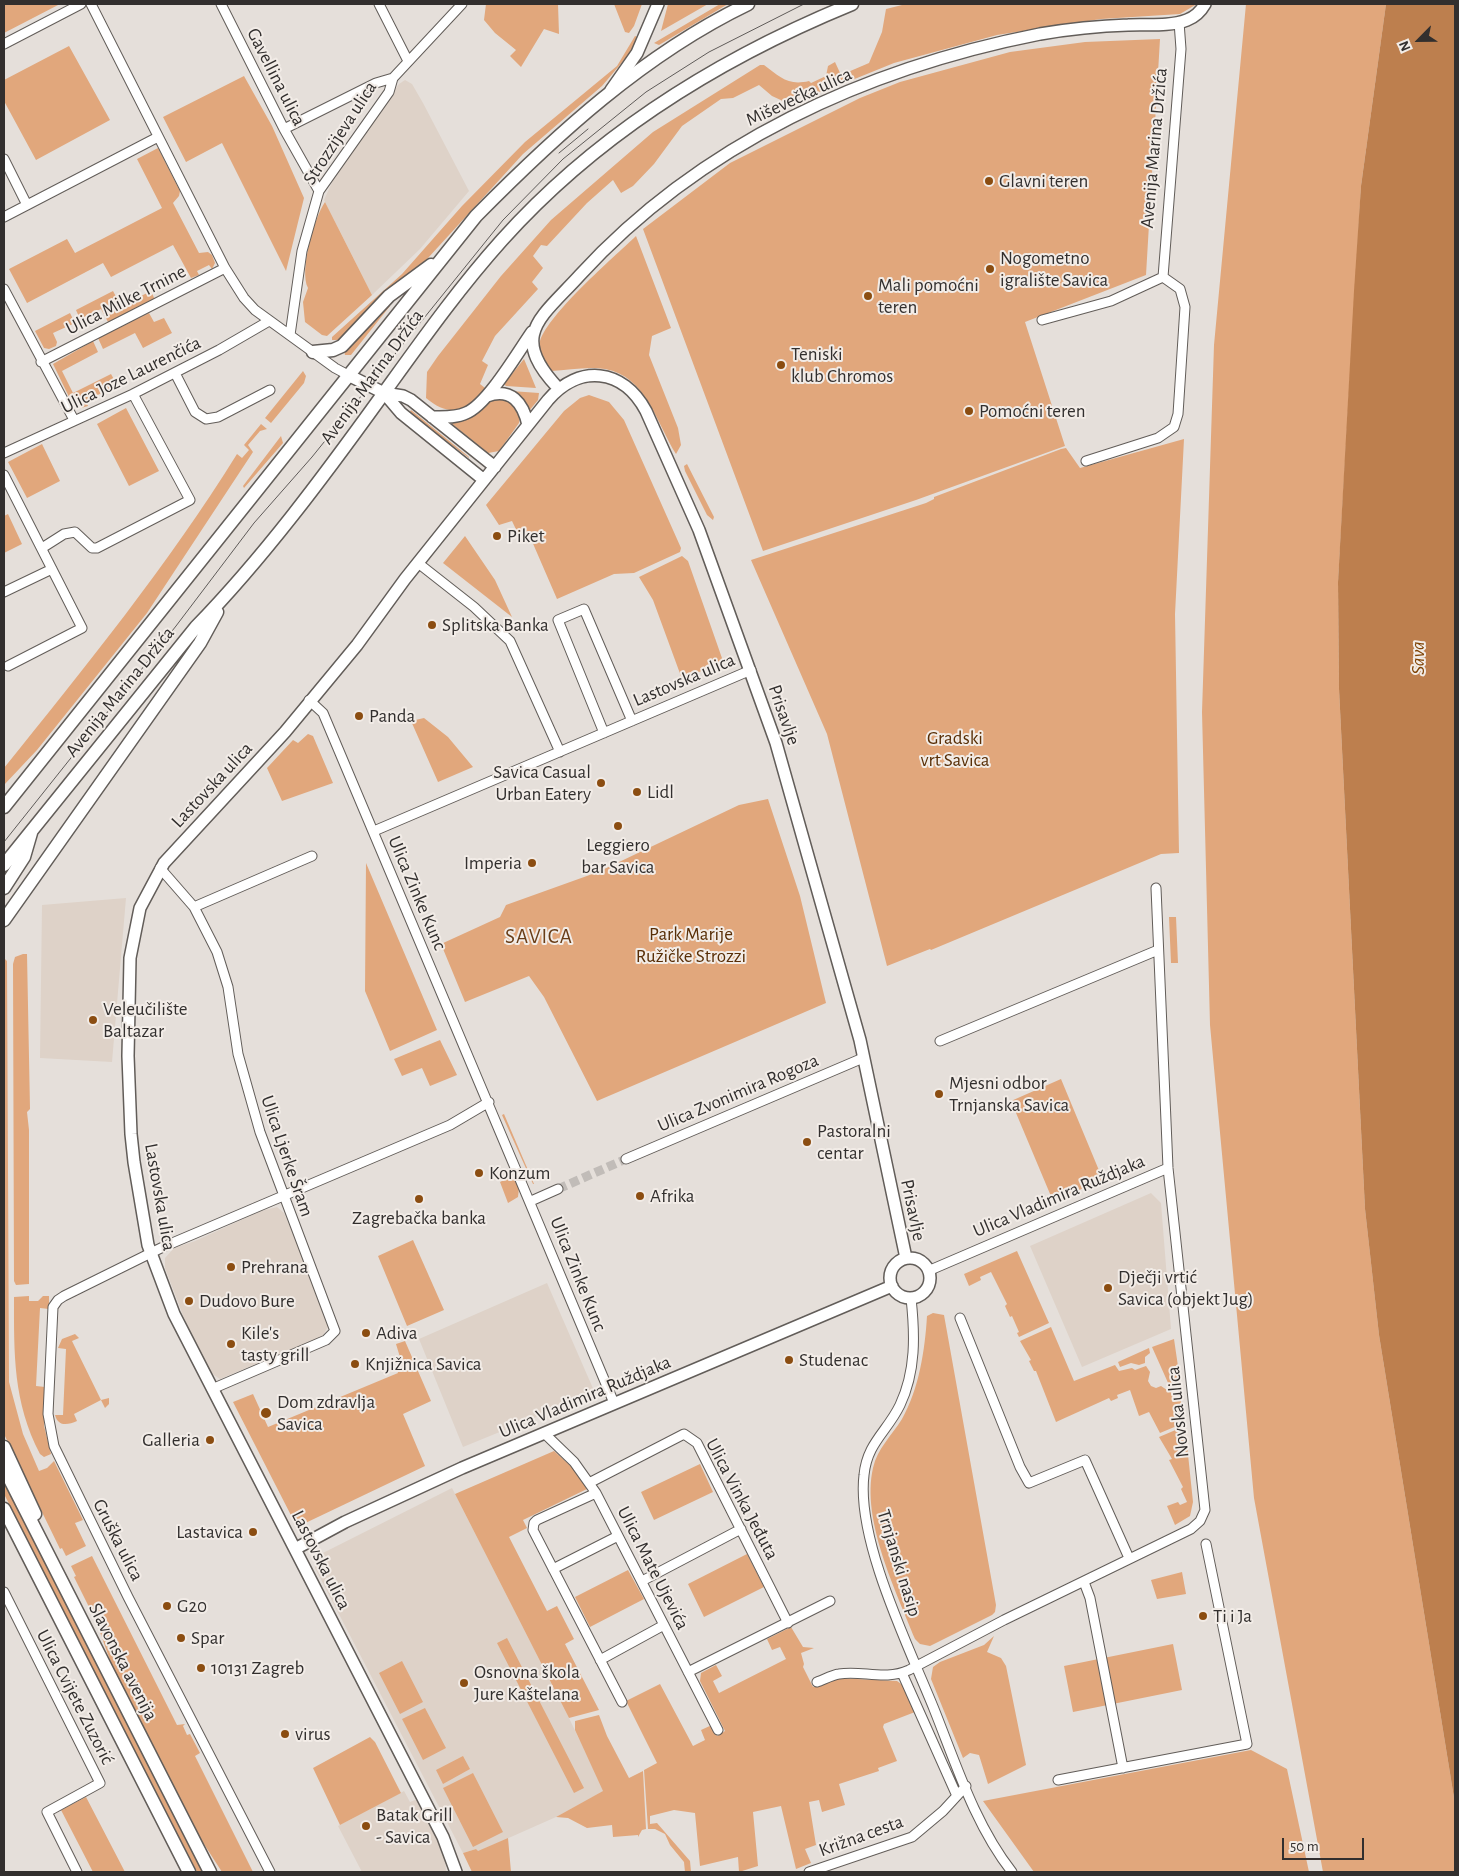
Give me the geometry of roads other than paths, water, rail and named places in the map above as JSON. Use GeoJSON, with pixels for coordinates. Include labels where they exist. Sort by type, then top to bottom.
{"type":"FeatureCollection","features":[{"type":"Feature","properties":{"kind":"main road","name":"Avenija Marina Držića"},"geometry":{"type":"LineString","coordinates":[[4,807],[476,216],[528,164],[607,96],[681,42],[748,4]]}},
{"type":"Feature","properties":{"kind":"main road","name":"Avenija Marina Držića"},"geometry":{"type":"LineString","coordinates":[[4,865],[196,627],[226,597],[342,450],[384,394],[414,348],[502,240],[558,183],[583,160],[637,119],[693,82],[795,28],[852,4]]}},
{"type":"Feature","properties":{"kind":"main road"},"geometry":{"type":"LineString","coordinates":[[313,352],[333,350],[342,346],[388,296],[443,256]]}},
{"type":"Feature","properties":{"kind":"main road"},"geometry":{"type":"LineString","coordinates":[[4,920],[200,643],[226,597]]}},
{"type":"Feature","properties":{"kind":"main road"},"geometry":{"type":"LineString","coordinates":[[4,888],[24,857],[32,830]]}},
{"type":"Feature","properties":{"kind":"main road"},"geometry":{"type":"LineString","coordinates":[[4,1447],[32,1505],[37,1533]]}},
{"type":"Feature","properties":{"kind":"main road","name":"Slavonska avenija"},"geometry":{"type":"LineString","coordinates":[[4,1468],[210,1872]]}},
{"type":"Feature","properties":{"kind":"main road","name":"Slavonska avenija"},"geometry":{"type":"LineString","coordinates":[[4,1509],[185,1869]]}},
{"type":"Feature","properties":{"kind":"street"},"geometry":{"type":"LineString","coordinates":[[4,44],[81,4]]}},
{"type":"Feature","properties":{"kind":"street"},"geometry":{"type":"LineString","coordinates":[[90,4],[225,268],[244,298],[270,321],[313,352],[348,375],[384,394],[401,413],[484,480]]}},
{"type":"Feature","properties":{"kind":"street","name":"Gavellina ulica"},"geometry":{"type":"LineString","coordinates":[[221,4],[284,129],[319,191]]}},
{"type":"Feature","properties":{"kind":"street"},"geometry":{"type":"LineString","coordinates":[[379,4],[408,61]]}},
{"type":"Feature","properties":{"kind":"street","name":"Strozzijeva ulica"},"geometry":{"type":"LineString","coordinates":[[290,335],[302,251],[319,191],[389,92],[393,78],[462,4]]}},
{"type":"Feature","properties":{"kind":"street"},"geometry":{"type":"LineString","coordinates":[[607,96],[637,53],[658,4]]}},
{"type":"Feature","properties":{"kind":"street","name":"Miševečka ulica"},"geometry":{"type":"LineString","coordinates":[[432,417],[463,415],[474,409],[487,396],[535,329],[592,263],[654,207],[716,160],[805,110],[903,70],[960,52],[1020,38],[1085,28],[1179,22],[1193,17],[1205,4]]}},
{"type":"Feature","properties":{"kind":"street","name":"Avenija Marina Držića"},"geometry":{"type":"LineString","coordinates":[[1163,277],[1181,49],[1179,22]]}},
{"type":"Feature","properties":{"kind":"street"},"geometry":{"type":"LineString","coordinates":[[284,129],[376,83],[393,78]]}},
{"type":"Feature","properties":{"kind":"street"},"geometry":{"type":"LineString","coordinates":[[4,217],[158,137]]}},
{"type":"Feature","properties":{"kind":"street"},"geometry":{"type":"LineString","coordinates":[[4,159],[27,204]]}},
{"type":"Feature","properties":{"kind":"street","name":"Ulica Milke Trnine"},"geometry":{"type":"LineString","coordinates":[[41,362],[225,268]]}},
{"type":"Feature","properties":{"kind":"street"},"geometry":{"type":"LineString","coordinates":[[1042,320],[1112,301],[1163,277],[1180,289],[1185,307],[1179,406],[1174,427],[1158,438],[1086,461]]}},
{"type":"Feature","properties":{"kind":"street"},"geometry":{"type":"LineString","coordinates":[[4,289],[41,362],[74,420]]}},
{"type":"Feature","properties":{"kind":"street","name":"Ulica Joze Laurenčića"},"geometry":{"type":"LineString","coordinates":[[4,453],[133,394],[270,321]]}},
{"type":"Feature","properties":{"kind":"street"},"geometry":{"type":"LineString","coordinates":[[535,329],[531,341],[535,358],[543,372],[558,388]]}},
{"type":"Feature","properties":{"kind":"street"},"geometry":{"type":"LineString","coordinates":[[175,373],[195,412],[206,419],[218,417],[270,390]]}},
{"type":"Feature","properties":{"kind":"street","name":"Prisavlje"},"geometry":{"type":"LineString","coordinates":[[484,480],[558,388],[570,380],[580,377],[600,376],[621,383],[630,389],[642,403],[699,530],[785,772],[864,1058],[906,1258]]}},
{"type":"Feature","properties":{"kind":"street"},"geometry":{"type":"LineString","coordinates":[[487,396],[501,392],[514,397],[523,408],[528,425]]}},
{"type":"Feature","properties":{"kind":"street"},"geometry":{"type":"LineString","coordinates":[[42,548],[70,532],[75,532],[92,548],[97,548],[190,500],[133,394]]}},
{"type":"Feature","properties":{"kind":"street"},"geometry":{"type":"LineString","coordinates":[[384,394],[403,396],[495,467]]}},
{"type":"Feature","properties":{"kind":"street"},"geometry":{"type":"LineString","coordinates":[[4,475],[82,628],[8,666]]}},
{"type":"Feature","properties":{"kind":"street","name":"Lastovska ulica"},"geometry":{"type":"LineString","coordinates":[[455,1869],[443,1837],[174,1314],[151,1253],[134,1162],[128,1056],[132,944],[138,914],[160,868],[260,760],[357,645],[418,563],[484,480]]}},
{"type":"Feature","properties":{"kind":"street"},"geometry":{"type":"LineString","coordinates":[[418,563],[474,607],[510,641],[560,752]]}},
{"type":"Feature","properties":{"kind":"street"},"geometry":{"type":"LineString","coordinates":[[4,592],[52,569]]}},
{"type":"Feature","properties":{"kind":"street","name":"Lastovska ulica"},"geometry":{"type":"LineString","coordinates":[[604,733],[558,620],[584,609],[632,721]]}},
{"type":"Feature","properties":{"kind":"street","name":"Lastovska ulica"},"geometry":{"type":"LineString","coordinates":[[374,831],[750,670]]}},
{"type":"Feature","properties":{"kind":"street","name":"Ulica Zinke Kunc"},"geometry":{"type":"LineString","coordinates":[[309,700],[323,713],[531,1201],[565,1289],[614,1403]]}},
{"type":"Feature","properties":{"kind":"street"},"geometry":{"type":"LineString","coordinates":[[194,907],[312,856]]}},
{"type":"Feature","properties":{"kind":"street","name":"Ulica Ljerke Šram"},"geometry":{"type":"LineString","coordinates":[[160,868],[194,907],[208,933],[224,972],[234,1020],[238,1054],[260,1132],[282,1196],[335,1331],[326,1340],[212,1389]]}},
{"type":"Feature","properties":{"kind":"street","name":"Ulica Vladimira Ruždjaka"},"geometry":{"type":"LineString","coordinates":[[928,1271],[1168,1168],[1156,888]]}},
{"type":"Feature","properties":{"kind":"street"},"geometry":{"type":"LineString","coordinates":[[940,1041],[1158,950]]}},
{"type":"Feature","properties":{"kind":"street","name":"Ulica Zvonimira Rogoza"},"geometry":{"type":"LineString","coordinates":[[626,1159],[864,1058]]}},
{"type":"Feature","properties":{"kind":"street"},"geometry":{"type":"LineString","coordinates":[[151,1253],[450,1125],[489,1102]]}},
{"type":"Feature","properties":{"kind":"street","name":"Novska ulica"},"geometry":{"type":"LineString","coordinates":[[917,1666],[996,1624],[1191,1529],[1200,1521],[1205,1510],[1168,1168]]}},
{"type":"Feature","properties":{"kind":"street"},"geometry":{"type":"LineString","coordinates":[[531,1201],[558,1189]]}},
{"type":"Feature","properties":{"kind":"street","name":"Gruška ulica"},"geometry":{"type":"LineString","coordinates":[[151,1253],[64,1296],[54,1303],[51,1316],[48,1414],[51,1435],[68,1477],[270,1872]]}},
{"type":"Feature","properties":{"kind":"street"},"geometry":{"type":"LineString","coordinates":[[906,1258],[919,1260],[928,1271],[929,1283],[922,1294],[911,1298],[899,1295],[892,1286],[892,1269],[906,1258]]}},
{"type":"Feature","properties":{"kind":"street","name":"Ulica Vladimira Ruždjaka"},"geometry":{"type":"LineString","coordinates":[[295,1548],[376,1507],[544,1433],[892,1286]]}},
{"type":"Feature","properties":{"kind":"street","name":"Trnjanski nasip"},"geometry":{"type":"LineString","coordinates":[[911,1298],[914,1357],[910,1376],[899,1406],[868,1453],[863,1497],[868,1530],[878,1564],[917,1666],[966,1786],[989,1838],[1012,1872]]}},
{"type":"Feature","properties":{"kind":"street"},"geometry":{"type":"LineString","coordinates":[[960,1318],[1020,1467],[1030,1483],[1085,1460],[1129,1558]]}},
{"type":"Feature","properties":{"kind":"street","name":"Ulica Mate Ujevića"},"geometry":{"type":"LineString","coordinates":[[544,1433],[574,1462],[596,1493],[718,1730]]}},
{"type":"Feature","properties":{"kind":"street","name":"Ulica Vinka Jeđuta"},"geometry":{"type":"LineString","coordinates":[[589,1483],[684,1434],[697,1443],[788,1623]]}},
{"type":"Feature","properties":{"kind":"street"},"geometry":{"type":"LineString","coordinates":[[596,1493],[534,1523],[533,1530],[622,1702]]}},
{"type":"Feature","properties":{"kind":"street"},"geometry":{"type":"LineString","coordinates":[[642,1581],[741,1529]]}},
{"type":"Feature","properties":{"kind":"street"},"geometry":{"type":"LineString","coordinates":[[553,1570],[618,1536]]}},
{"type":"Feature","properties":{"kind":"street"},"geometry":{"type":"LineString","coordinates":[[1058,1780],[1246,1744],[1206,1544]]}},
{"type":"Feature","properties":{"kind":"street"},"geometry":{"type":"LineString","coordinates":[[1084,1582],[1093,1612],[1123,1768]]}},
{"type":"Feature","properties":{"kind":"street","name":"Ulica Cvijete Zuzorić"},"geometry":{"type":"LineString","coordinates":[[4,1592],[100,1783],[47,1812],[76,1872]]}},
{"type":"Feature","properties":{"kind":"street"},"geometry":{"type":"LineString","coordinates":[[688,1672],[830,1602]]}},
{"type":"Feature","properties":{"kind":"street"},"geometry":{"type":"LineString","coordinates":[[600,1660],[664,1625]]}},
{"type":"Feature","properties":{"kind":"street"},"geometry":{"type":"LineString","coordinates":[[817,1682],[838,1674],[871,1676],[902,1673],[917,1666]]}},
{"type":"Feature","properties":{"kind":"street"},"geometry":{"type":"LineString","coordinates":[[902,1673],[957,1796]]}},
{"type":"Feature","properties":{"kind":"street","name":"Križna cesta"},"geometry":{"type":"LineString","coordinates":[[809,1872],[912,1837],[925,1828],[966,1786]]}},
{"type":"Feature","properties":{"kind":"water","name":"Sava"},"geometry":{"type":"Polygon","coordinates":[[[1386,4],[1455,4],[1455,1804],[1379,1335],[1365,1209],[1339,689],[1338,582],[1361,186],[1386,4]]]}},
{"type":"Feature","properties":{"kind":"tunnel"},"geometry":{"type":"LineString","coordinates":[[558,1189],[626,1159]]}},
{"type":"Feature","properties":{"kind":"tram line"},"geometry":{"type":"LineString","coordinates":[[4,842],[176,626],[254,523],[312,457],[503,220],[563,159],[646,92],[709,52],[804,4]]}},
{"type":"Feature","properties":{"kind":"tram line"},"geometry":{"type":"LineString","coordinates":[[559,153],[588,129]]}},
{"type":"Feature","properties":{"kind":"place","name":"Glavni teren"},"geometry":{"type":"Point","coordinates":[989,181]}},
{"type":"Feature","properties":{"kind":"place","name":"Nogometno igralište Savica"},"geometry":{"type":"Point","coordinates":[990,269]}},
{"type":"Feature","properties":{"kind":"place","name":"Mali pomoćni teren"},"geometry":{"type":"Point","coordinates":[868,296]}},
{"type":"Feature","properties":{"kind":"place","name":"Teniski klub Chromos"},"geometry":{"type":"Point","coordinates":[781,365]}},
{"type":"Feature","properties":{"kind":"place","name":"Pomoćni teren"},"geometry":{"type":"Point","coordinates":[969,411]}},
{"type":"Feature","properties":{"kind":"place","name":"Piket"},"geometry":{"type":"Point","coordinates":[497,536]}},
{"type":"Feature","properties":{"kind":"place","name":"Splitska Banka"},"geometry":{"type":"Point","coordinates":[432,625]}},
{"type":"Feature","properties":{"kind":"place","name":"Panda"},"geometry":{"type":"Point","coordinates":[359,716]}},
{"type":"Feature","properties":{"kind":"place","name":"Savica Casual Urban Eatery"},"geometry":{"type":"Point","coordinates":[601,783]}},
{"type":"Feature","properties":{"kind":"place","name":"Lidl"},"geometry":{"type":"Point","coordinates":[637,792]}},
{"type":"Feature","properties":{"kind":"place","name":"Leggiero bar Savica"},"geometry":{"type":"Point","coordinates":[618,826]}},
{"type":"Feature","properties":{"kind":"place","name":"Imperia"},"geometry":{"type":"Point","coordinates":[532,863]}},
{"type":"Feature","properties":{"kind":"place","name":"Veleučilište Baltazar"},"geometry":{"type":"Point","coordinates":[93,1020]}},
{"type":"Feature","properties":{"kind":"place","name":"Mjesni odbor Trnjanska Savica"},"geometry":{"type":"Point","coordinates":[939,1094]}},
{"type":"Feature","properties":{"kind":"place","name":"Pastoralni centar"},"geometry":{"type":"Point","coordinates":[807,1142]}},
{"type":"Feature","properties":{"kind":"place","name":"Konzum"},"geometry":{"type":"Point","coordinates":[479,1173]}},
{"type":"Feature","properties":{"kind":"place","name":"Afrika"},"geometry":{"type":"Point","coordinates":[640,1196]}},
{"type":"Feature","properties":{"kind":"place","name":"Zagrebačka banka"},"geometry":{"type":"Point","coordinates":[419,1199]}},
{"type":"Feature","properties":{"kind":"place","name":"Prehrana"},"geometry":{"type":"Point","coordinates":[231,1267]}},
{"type":"Feature","properties":{"kind":"place","name":"Dječji vrtić Savica (objekt Jug)"},"geometry":{"type":"Point","coordinates":[1108,1288]}},
{"type":"Feature","properties":{"kind":"place","name":"Dudovo Bure"},"geometry":{"type":"Point","coordinates":[189,1301]}},
{"type":"Feature","properties":{"kind":"place","name":"Adiva"},"geometry":{"type":"Point","coordinates":[366,1333]}},
{"type":"Feature","properties":{"kind":"place","name":"Kile's tasty grill"},"geometry":{"type":"Point","coordinates":[231,1344]}},
{"type":"Feature","properties":{"kind":"place","name":"Studenac"},"geometry":{"type":"Point","coordinates":[789,1360]}},
{"type":"Feature","properties":{"kind":"place","name":"Knjižnica Savica"},"geometry":{"type":"Point","coordinates":[355,1364]}},
{"type":"Feature","properties":{"kind":"place","name":"Dom zdravlja Savica"},"geometry":{"type":"Point","coordinates":[266,1413]}},
{"type":"Feature","properties":{"kind":"place","name":"Galleria"},"geometry":{"type":"Point","coordinates":[210,1440]}},
{"type":"Feature","properties":{"kind":"place","name":"Lastavica"},"geometry":{"type":"Point","coordinates":[253,1532]}},
{"type":"Feature","properties":{"kind":"place","name":"G20"},"geometry":{"type":"Point","coordinates":[167,1606]}},
{"type":"Feature","properties":{"kind":"place","name":"Ti i Ja"},"geometry":{"type":"Point","coordinates":[1203,1616]}},
{"type":"Feature","properties":{"kind":"place","name":"Spar"},"geometry":{"type":"Point","coordinates":[181,1638]}},
{"type":"Feature","properties":{"kind":"place","name":"10131 Zagreb"},"geometry":{"type":"Point","coordinates":[201,1668]}},
{"type":"Feature","properties":{"kind":"place","name":"Osnovna škola Jure Kaštelana"},"geometry":{"type":"Point","coordinates":[464,1683]}},
{"type":"Feature","properties":{"kind":"place","name":"virus"},"geometry":{"type":"Point","coordinates":[285,1734]}},
{"type":"Feature","properties":{"kind":"place","name":"Batak Grill - Savica"},"geometry":{"type":"Point","coordinates":[366,1826]}},
{"type":"Feature","properties":{"kind":"district","name":"SAVICA"},"geometry":{"type":"Point","coordinates":[539,937]}},
{"type":"Feature","properties":{"kind":"park label","name":"Gradski vrt Savica"},"geometry":{"type":"Point","coordinates":[955,749]}},
{"type":"Feature","properties":{"kind":"park label","name":"Park Marije Ružičke Strozzi"},"geometry":{"type":"Point","coordinates":[691,945]}}]}
